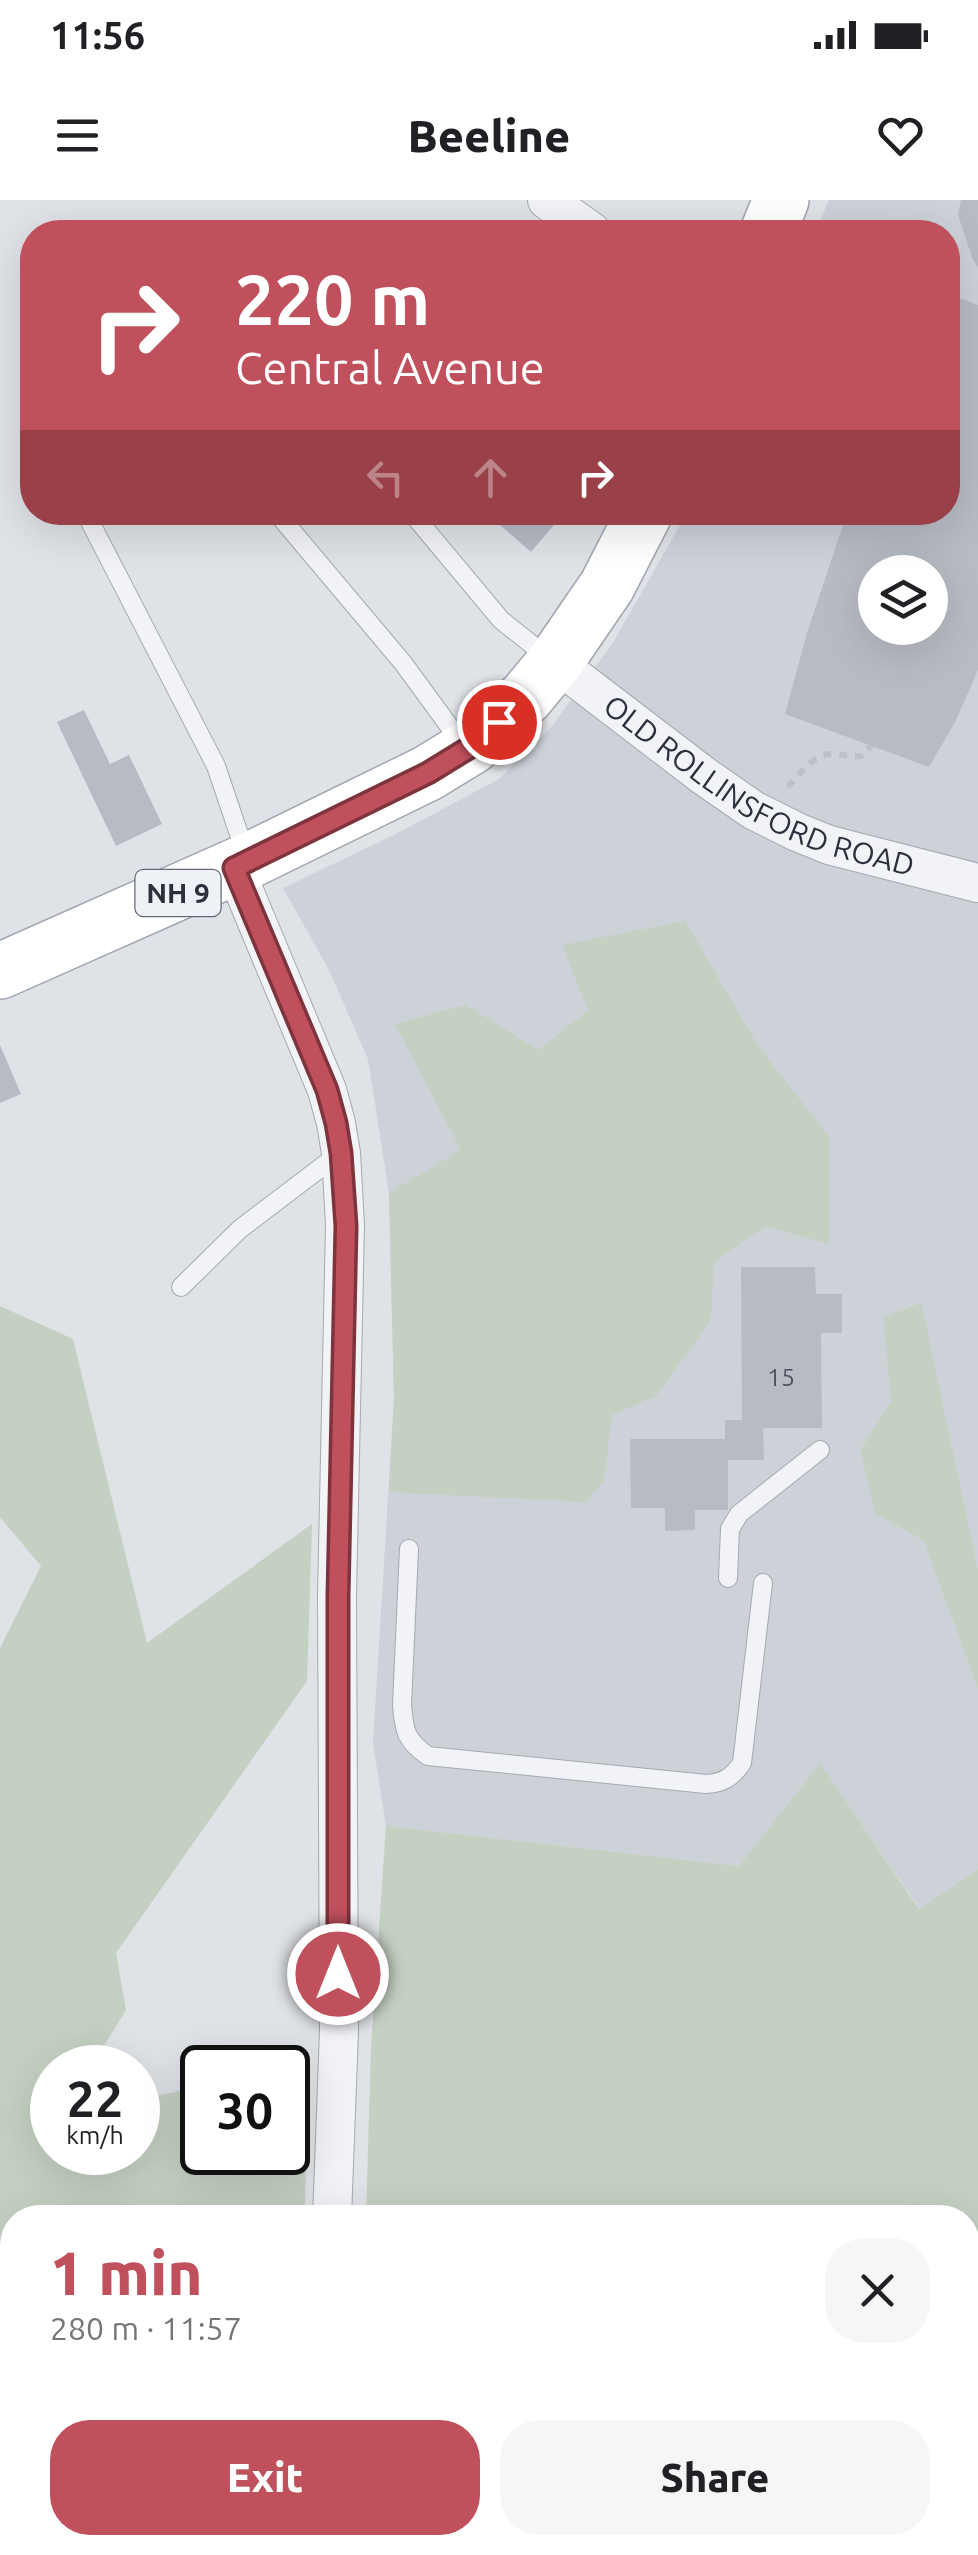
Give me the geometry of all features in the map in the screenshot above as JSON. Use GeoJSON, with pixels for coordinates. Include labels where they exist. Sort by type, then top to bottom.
{"type":"FeatureCollection","features":[{"type":"Feature","properties":{"kind":"main road","name":"NH 9"},"geometry":{"type":"LineString","coordinates":[[0,972],[241,864],[428,773],[466,750],[526,697],[555,662],[607,586],[638,525]]}},
{"type":"Feature","properties":{"kind":"street"},"geometry":{"type":"LineString","coordinates":[[547,200],[575,220]]}},
{"type":"Feature","properties":{"kind":"street","name":"OLD ROLLINSFORD ROAD"},"geometry":{"type":"LineString","coordinates":[[555,662],[753,810],[829,845],[978,883]]}},
{"type":"Feature","properties":{"kind":"street"},"geometry":{"type":"LineString","coordinates":[[241,864],[318,1063],[336,1123],[346,1226],[338,1596],[339,2031],[332,2205]]}},
{"type":"Feature","properties":{"kind":"lane"},"geometry":{"type":"LineString","coordinates":[[92,525],[216,766],[226,789],[241,864]]}},
{"type":"Feature","properties":{"kind":"lane"},"geometry":{"type":"LineString","coordinates":[[287,525],[402,663],[466,750]]}},
{"type":"Feature","properties":{"kind":"lane"},"geometry":{"type":"LineString","coordinates":[[423,525],[501,620],[555,662]]}},
{"type":"Feature","properties":{"kind":"lane"},"geometry":{"type":"LineString","coordinates":[[180,1286],[240,1229],[341,1153]]}},
{"type":"Feature","properties":{"kind":"lane"},"geometry":{"type":"LineString","coordinates":[[728,1578],[730,1530],[739,1514],[820,1450]]}},
{"type":"Feature","properties":{"kind":"lane"},"geometry":{"type":"LineString","coordinates":[[410,1548],[402,1705],[404,1727],[412,1745],[428,1756],[686,1782],[722,1783],[742,1763],[763,1583]]}},
{"type":"Feature","properties":{"kind":"path"},"geometry":{"type":"LineString","coordinates":[[787,788],[824,754],[863,756],[871,745]]}},
{"type":"Feature","properties":{"kind":"shaded area"},"geometry":{"type":"Polygon","coordinates":[[[829,200],[978,200],[978,1569],[920,1302],[884,1318],[891,1401],[860,1450],[875,1514],[923,1540],[978,1689],[978,1869],[920,1909],[820,1764],[739,1866],[386,1826],[373,1743],[394,1398],[389,1193],[368,1059],[329,970],[283,888],[499,779],[552,726],[614,641],[680,525],[960,525],[960,220],[820,220],[829,200]]]}},
{"type":"Feature","properties":{"kind":"green space"},"geometry":{"type":"Polygon","coordinates":[[[685,921],[758,1046],[829,1137],[829,1244],[765,1226],[714,1262],[711,1320],[656,1396],[612,1415],[604,1480],[586,1502],[389,1492],[394,1398],[389,1193],[461,1150],[395,1024],[466,1005],[538,1050],[588,1010],[562,945],[685,921]]]}},
{"type":"Feature","properties":{"kind":"green space"},"geometry":{"type":"Polygon","coordinates":[[[921,1302],[978,1569],[978,1689],[923,1540],[875,1514],[860,1450],[891,1401],[883,1318],[921,1302]]]}},
{"type":"Feature","properties":{"kind":"green space"},"geometry":{"type":"Polygon","coordinates":[[[0,1306],[73,1339],[147,1643],[312,1524],[307,1681],[116,1953],[126,2010],[105,2045],[30,2045],[30,2175],[160,2175],[160,2095],[180,2091],[180,2175],[306,2175],[305,2205],[0,2205],[0,1648],[41,1566],[0,1517],[0,1306]]]}},
{"type":"Feature","properties":{"kind":"green space"},"geometry":{"type":"Polygon","coordinates":[[[820,1763],[919,1909],[978,1869],[978,2205],[366,2205],[371,2047],[386,1826],[739,1866],[820,1763]]]}},
{"type":"Feature","properties":{"kind":"building"},"geometry":{"type":"Polygon","coordinates":[[[961,200],[978,200],[978,267],[973,260],[958,215],[961,200]]]}},
{"type":"Feature","properties":{"kind":"building"},"geometry":{"type":"Polygon","coordinates":[[[960,298],[978,305],[978,670],[955,722],[929,767],[785,714],[843,525],[960,525],[960,298]]]}},
{"type":"Feature","properties":{"kind":"building"},"geometry":{"type":"Polygon","coordinates":[[[500,525],[554,525],[531,552],[500,525]]]}},
{"type":"Feature","properties":{"kind":"building"},"geometry":{"type":"Polygon","coordinates":[[[84,710],[110,764],[129,755],[162,824],[116,846],[57,722],[84,710]]]}},
{"type":"Feature","properties":{"kind":"building"},"geometry":{"type":"Polygon","coordinates":[[[0,1045],[21,1094],[0,1103],[0,1045]]]}},
{"type":"Feature","properties":{"kind":"building"},"geometry":{"type":"Polygon","coordinates":[[[741,1267],[815,1267],[816,1294],[842,1294],[842,1333],[821,1333],[822,1428],[763,1428],[764,1460],[728,1460],[728,1510],[695,1510],[695,1530],[665,1531],[665,1508],[631,1508],[630,1439],[725,1439],[725,1420],[742,1420],[741,1267]]]}},
{"type":"Feature","properties":{"kind":"route"},"geometry":{"type":"LineString","coordinates":[[338,1974],[344,1184],[336,1123],[318,1063],[234,868],[428,773],[472,746],[499,722]]}}]}
